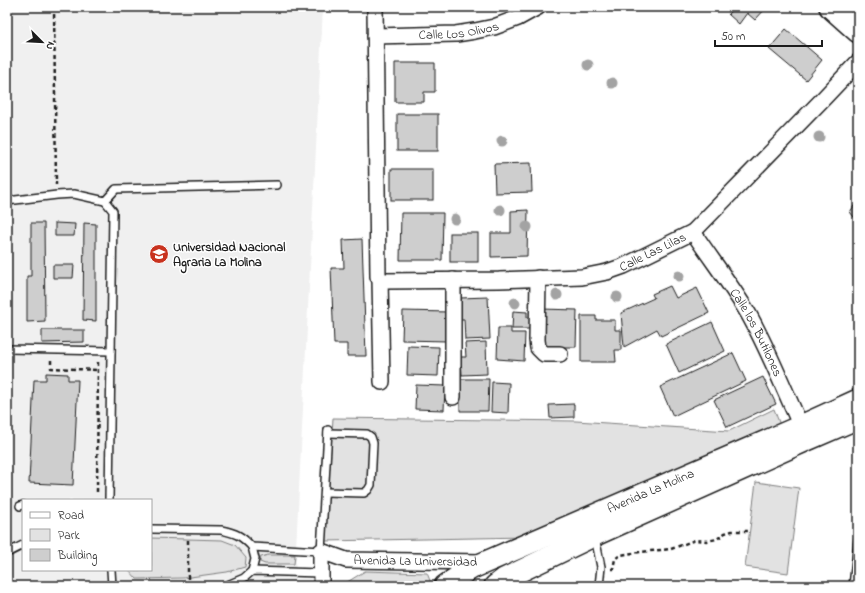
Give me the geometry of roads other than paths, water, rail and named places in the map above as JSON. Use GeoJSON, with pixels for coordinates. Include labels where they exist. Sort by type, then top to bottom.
{"type":"FeatureCollection","features":[{"type":"Feature","properties":{"kind":"main road"},"geometry":{"type":"LineString","coordinates":[[830,7],[858,32]]}},
{"type":"Feature","properties":{"kind":"main road","name":"Avenida La Molina"},"geometry":{"type":"LineString","coordinates":[[500,582],[804,433],[858,400]]}},
{"type":"Feature","properties":{"kind":"main road","name":"Avenida La Molina"},"geometry":{"type":"LineString","coordinates":[[445,586],[472,568],[485,562],[804,433],[855,422]]}},
{"type":"Feature","properties":{"kind":"main road"},"geometry":{"type":"LineString","coordinates":[[485,562],[496,568],[500,582]]}},
{"type":"Feature","properties":{"kind":"street"},"geometry":{"type":"LineString","coordinates":[[375,7],[382,382]]}},
{"type":"Feature","properties":{"kind":"street","name":"Calle Los Olivos"},"geometry":{"type":"LineString","coordinates":[[375,36],[456,34],[475,31],[494,27],[518,18],[538,7]]}},
{"type":"Feature","properties":{"kind":"street","name":"Calle Las Lilas"},"geometry":{"type":"LineString","coordinates":[[379,278],[383,281],[499,280],[582,277],[607,272],[624,266],[693,232],[858,62]]}},
{"type":"Feature","properties":{"kind":"street","name":"Calle los Butilones"},"geometry":{"type":"LineString","coordinates":[[693,232],[748,313],[778,374],[804,433]]}},
{"type":"Feature","properties":{"kind":"street"},"geometry":{"type":"LineString","coordinates":[[538,278],[538,348],[544,354],[560,354]]}},
{"type":"Feature","properties":{"kind":"street"},"geometry":{"type":"LineString","coordinates":[[453,280],[453,397]]}},
{"type":"Feature","properties":{"kind":"street"},"geometry":{"type":"LineString","coordinates":[[320,580],[321,550]]}},
{"type":"Feature","properties":{"kind":"street","name":"Avenida La Universidad"},"geometry":{"type":"LineString","coordinates":[[321,550],[346,560],[485,562]]}},
{"type":"Feature","properties":{"kind":"street","name":"Avenida La Universidad"},"geometry":{"type":"LineString","coordinates":[[320,580],[346,560]]}},
{"type":"Feature","properties":{"kind":"lane"},"geometry":{"type":"LineString","coordinates":[[104,201],[116,189],[277,185]]}},
{"type":"Feature","properties":{"kind":"lane"},"geometry":{"type":"LineString","coordinates":[[7,201],[74,194],[104,201],[113,211],[109,499]]}},
{"type":"Feature","properties":{"kind":"lane"},"geometry":{"type":"LineString","coordinates":[[7,349],[111,351]]}},
{"type":"Feature","properties":{"kind":"lane"},"geometry":{"type":"LineString","coordinates":[[252,547],[321,550],[328,431],[367,434],[371,437],[373,443],[371,485],[368,490],[364,493],[325,492]]}},
{"type":"Feature","properties":{"kind":"lane"},"geometry":{"type":"LineString","coordinates":[[152,529],[221,530],[232,532],[243,538],[252,547],[255,559],[252,571],[244,578],[225,586]]}},
{"type":"Feature","properties":{"kind":"lane"},"geometry":{"type":"LineString","coordinates":[[595,535],[601,568],[599,586]]}},
{"type":"Feature","properties":{"kind":"lane"},"geometry":{"type":"LineString","coordinates":[[854,586],[858,540]]}},
{"type":"Feature","properties":{"kind":"lane"},"geometry":{"type":"LineString","coordinates":[[7,553],[22,546]]}},
{"type":"Feature","properties":{"kind":"lane"},"geometry":{"type":"LineString","coordinates":[[111,571],[112,586]]}},
{"type":"Feature","properties":{"kind":"lane"},"geometry":{"type":"LineString","coordinates":[[252,571],[320,580]]}},
{"type":"Feature","properties":{"kind":"place","name":"Universidad Nacional Agraria La Molina"},"geometry":{"type":"Point","coordinates":[159,254]}}]}
